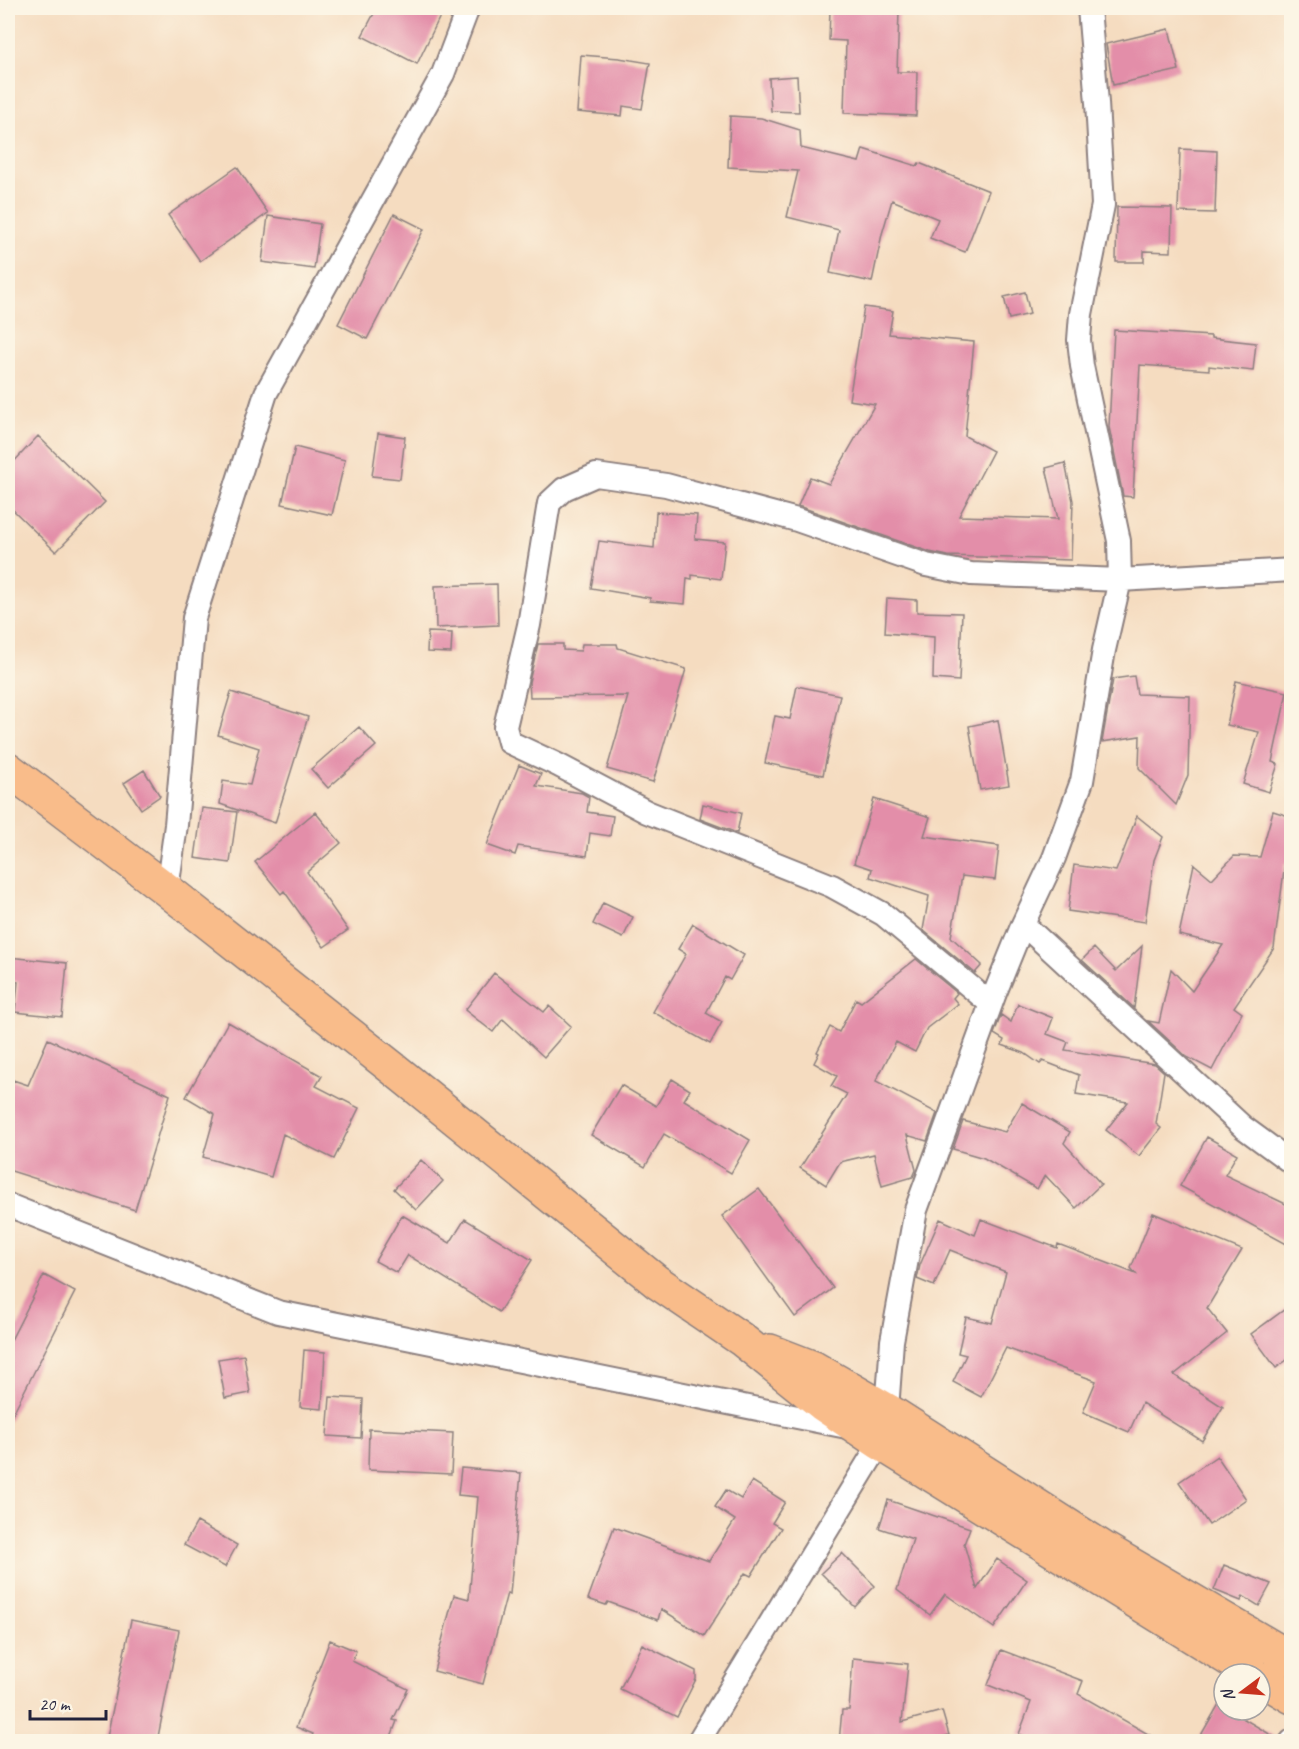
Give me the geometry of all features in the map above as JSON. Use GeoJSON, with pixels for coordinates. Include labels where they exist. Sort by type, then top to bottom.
{"type":"FeatureCollection","features":[{"type":"Feature","properties":{"kind":"main road"},"geometry":{"type":"LineString","coordinates":[[8,769],[386,1062],[657,1282],[741,1339],[822,1404],[877,1428],[1103,1548],[1292,1659]]}},
{"type":"Feature","properties":{"kind":"main road"},"geometry":{"type":"LineString","coordinates":[[877,1428],[1235,1662]]}},
{"type":"Feature","properties":{"kind":"main road"},"geometry":{"type":"LineString","coordinates":[[1272,1685],[1292,1697]]}},
{"type":"Feature","properties":{"kind":"street"},"geometry":{"type":"LineString","coordinates":[[167,890],[176,825],[194,618],[266,393],[443,74],[468,8]]}},
{"type":"Feature","properties":{"kind":"street"},"geometry":{"type":"LineString","coordinates":[[698,1742],[877,1428],[916,1210],[991,1004],[1023,924],[1054,858],[1082,781],[1104,650],[1120,580],[1119,541],[1082,366],[1079,340],[1081,314],[1103,204],[1089,8]]}},
{"type":"Feature","properties":{"kind":"street"},"geometry":{"type":"LineString","coordinates":[[991,1004],[882,914],[832,886],[647,812],[509,742],[505,727],[529,625],[549,503],[564,489],[596,475],[666,485],[797,520],[926,565],[971,574],[1120,580],[1292,570]]}},
{"type":"Feature","properties":{"kind":"street"},"geometry":{"type":"LineString","coordinates":[[1023,924],[1243,1127],[1292,1163]]}},
{"type":"Feature","properties":{"kind":"street"},"geometry":{"type":"LineString","coordinates":[[8,1205],[278,1312],[877,1428]]}},
{"type":"Feature","properties":{"kind":"building"},"geometry":{"type":"Polygon","coordinates":[[[377,8],[444,8],[417,64],[362,36],[377,8]]]}},
{"type":"Feature","properties":{"kind":"building"},"geometry":{"type":"Polygon","coordinates":[[[830,9],[899,11],[897,72],[917,72],[916,116],[844,113],[846,41],[829,40],[830,9]]]}},
{"type":"Feature","properties":{"kind":"building"},"geometry":{"type":"Polygon","coordinates":[[[1169,29],[1179,70],[1113,85],[1106,44],[1169,29]]]}},
{"type":"Feature","properties":{"kind":"building"},"geometry":{"type":"Polygon","coordinates":[[[581,55],[650,63],[642,109],[623,106],[622,116],[577,112],[581,55]]]}},
{"type":"Feature","properties":{"kind":"building"},"geometry":{"type":"Polygon","coordinates":[[[797,76],[799,112],[771,111],[769,78],[797,76]]]}},
{"type":"Feature","properties":{"kind":"building"},"geometry":{"type":"Polygon","coordinates":[[[730,116],[761,118],[800,130],[801,148],[859,162],[863,149],[917,166],[919,163],[989,191],[965,252],[930,238],[938,219],[892,200],[872,282],[830,273],[839,230],[787,217],[798,171],[728,167],[730,116]]]}},
{"type":"Feature","properties":{"kind":"building"},"geometry":{"type":"Polygon","coordinates":[[[1180,149],[1217,151],[1215,213],[1178,212],[1180,149]]]}},
{"type":"Feature","properties":{"kind":"building"},"geometry":{"type":"Polygon","coordinates":[[[237,167],[268,213],[200,261],[168,215],[237,167]]]}},
{"type":"Feature","properties":{"kind":"building"},"geometry":{"type":"Polygon","coordinates":[[[1117,207],[1172,208],[1171,252],[1144,251],[1144,262],[1116,262],[1117,207]]]}},
{"type":"Feature","properties":{"kind":"building"},"geometry":{"type":"Polygon","coordinates":[[[394,214],[424,229],[367,339],[338,324],[394,214]]]}},
{"type":"Feature","properties":{"kind":"building"},"geometry":{"type":"Polygon","coordinates":[[[268,216],[320,224],[314,269],[262,262],[268,216]]]}},
{"type":"Feature","properties":{"kind":"building"},"geometry":{"type":"Polygon","coordinates":[[[1025,292],[1030,314],[1009,319],[1004,297],[1025,292]]]}},
{"type":"Feature","properties":{"kind":"building"},"geometry":{"type":"Polygon","coordinates":[[[864,307],[893,311],[889,334],[974,342],[965,436],[993,451],[959,516],[1058,519],[1046,468],[1065,463],[1073,501],[1071,560],[948,556],[930,552],[798,506],[810,477],[829,484],[875,404],[849,400],[864,307]]]}},
{"type":"Feature","properties":{"kind":"building"},"geometry":{"type":"Polygon","coordinates":[[[1114,330],[1211,336],[1211,338],[1256,343],[1253,371],[1209,366],[1209,370],[1140,365],[1133,497],[1123,496],[1109,427],[1114,330]]]}},
{"type":"Feature","properties":{"kind":"building"},"geometry":{"type":"Polygon","coordinates":[[[378,433],[405,437],[400,479],[372,476],[378,433]]]}},
{"type":"Feature","properties":{"kind":"building"},"geometry":{"type":"Polygon","coordinates":[[[38,436],[105,502],[56,552],[8,505],[8,468],[38,436]]]}},
{"type":"Feature","properties":{"kind":"building"},"geometry":{"type":"Polygon","coordinates":[[[295,447],[345,460],[332,515],[282,504],[295,447]]]}},
{"type":"Feature","properties":{"kind":"building"},"geometry":{"type":"Polygon","coordinates":[[[656,512],[697,515],[695,539],[725,542],[721,579],[692,575],[692,579],[687,578],[685,604],[650,601],[650,598],[591,588],[599,541],[654,548],[656,512]]]}},
{"type":"Feature","properties":{"kind":"building"},"geometry":{"type":"Polygon","coordinates":[[[497,584],[498,625],[436,628],[435,586],[497,584]]]}},
{"type":"Feature","properties":{"kind":"building"},"geometry":{"type":"Polygon","coordinates":[[[887,598],[917,600],[917,612],[962,613],[959,681],[933,679],[934,637],[885,633],[887,598]]]}},
{"type":"Feature","properties":{"kind":"building"},"geometry":{"type":"Polygon","coordinates":[[[428,632],[452,633],[451,653],[427,652],[428,632]]]}},
{"type":"Feature","properties":{"kind":"building"},"geometry":{"type":"Polygon","coordinates":[[[538,644],[563,644],[563,650],[581,651],[582,644],[617,644],[618,648],[686,669],[653,782],[607,769],[628,696],[530,697],[529,682],[538,644]]]}},
{"type":"Feature","properties":{"kind":"building"},"geometry":{"type":"Polygon","coordinates":[[[1134,676],[1137,694],[1190,696],[1188,775],[1176,805],[1139,768],[1140,736],[1102,742],[1113,679],[1134,676]]]}},
{"type":"Feature","properties":{"kind":"building"},"geometry":{"type":"Polygon","coordinates":[[[1236,681],[1287,692],[1272,762],[1278,764],[1269,792],[1243,784],[1259,732],[1227,725],[1236,681]]]}},
{"type":"Feature","properties":{"kind":"building"},"geometry":{"type":"Polygon","coordinates":[[[797,686],[840,695],[823,775],[765,763],[775,716],[790,719],[797,686]]]}},
{"type":"Feature","properties":{"kind":"building"},"geometry":{"type":"Polygon","coordinates":[[[231,692],[308,717],[275,823],[220,804],[223,781],[250,785],[259,748],[218,735],[231,692]]]}},
{"type":"Feature","properties":{"kind":"building"},"geometry":{"type":"Polygon","coordinates":[[[998,720],[1009,785],[980,790],[969,726],[998,720]]]}},
{"type":"Feature","properties":{"kind":"building"},"geometry":{"type":"Polygon","coordinates":[[[359,727],[376,746],[328,788],[311,769],[359,727]]]}},
{"type":"Feature","properties":{"kind":"building"},"geometry":{"type":"Polygon","coordinates":[[[519,765],[541,774],[536,786],[582,793],[589,797],[587,812],[613,816],[610,836],[590,833],[587,856],[518,846],[515,855],[487,845],[519,765]]]}},
{"type":"Feature","properties":{"kind":"building"},"geometry":{"type":"Polygon","coordinates":[[[144,770],[160,796],[141,809],[124,783],[144,770]]]}},
{"type":"Feature","properties":{"kind":"building"},"geometry":{"type":"Polygon","coordinates":[[[874,799],[930,817],[924,836],[999,846],[995,880],[962,876],[951,937],[982,965],[975,973],[923,930],[929,896],[870,877],[872,869],[854,863],[874,799]]]}},
{"type":"Feature","properties":{"kind":"building"},"geometry":{"type":"Polygon","coordinates":[[[703,804],[741,813],[737,833],[700,819],[703,804]]]}},
{"type":"Feature","properties":{"kind":"building"},"geometry":{"type":"Polygon","coordinates":[[[202,808],[237,812],[230,863],[195,858],[202,808]]]}},
{"type":"Feature","properties":{"kind":"building"},"geometry":{"type":"Polygon","coordinates":[[[1273,811],[1292,817],[1292,864],[1285,863],[1274,948],[1234,1007],[1242,1013],[1212,1070],[1187,1057],[1148,1021],[1159,1023],[1171,969],[1192,991],[1223,945],[1179,935],[1194,864],[1212,879],[1234,856],[1260,857],[1273,811]]]}},
{"type":"Feature","properties":{"kind":"building"},"geometry":{"type":"Polygon","coordinates":[[[315,812],[341,843],[307,872],[348,930],[324,947],[284,891],[281,894],[255,862],[315,812]]]}},
{"type":"Feature","properties":{"kind":"building"},"geometry":{"type":"Polygon","coordinates":[[[1137,816],[1163,837],[1154,860],[1145,922],[1068,911],[1074,865],[1116,871],[1137,816]]]}},
{"type":"Feature","properties":{"kind":"building"},"geometry":{"type":"Polygon","coordinates":[[[603,903],[633,917],[623,938],[593,924],[603,903]]]}},
{"type":"Feature","properties":{"kind":"building"},"geometry":{"type":"Polygon","coordinates":[[[693,924],[744,955],[730,980],[725,977],[706,1013],[722,1022],[710,1044],[653,1012],[686,954],[678,949],[693,924]]]}},
{"type":"Feature","properties":{"kind":"building"},"geometry":{"type":"Polygon","coordinates":[[[1142,946],[1134,1008],[1082,960],[1094,948],[1116,971],[1142,946]]]}},
{"type":"Feature","properties":{"kind":"building"},"geometry":{"type":"Polygon","coordinates":[[[8,957],[67,963],[62,1017],[15,1012],[18,982],[8,981],[8,957]]]}},
{"type":"Feature","properties":{"kind":"building"},"geometry":{"type":"Polygon","coordinates":[[[916,959],[957,993],[953,998],[958,1004],[927,1028],[915,1052],[896,1042],[876,1081],[937,1113],[927,1141],[907,1135],[916,1170],[913,1177],[882,1186],[874,1154],[840,1162],[826,1185],[800,1168],[847,1094],[831,1086],[837,1076],[814,1063],[819,1053],[817,1052],[830,1027],[839,1032],[856,999],[861,1002],[916,959]]]}},
{"type":"Feature","properties":{"kind":"building"},"geometry":{"type":"Polygon","coordinates":[[[494,973],[544,1012],[549,1006],[571,1026],[544,1057],[503,1019],[493,1032],[465,1010],[494,973]]]}},
{"type":"Feature","properties":{"kind":"building"},"geometry":{"type":"Polygon","coordinates":[[[1018,1004],[1053,1018],[1047,1034],[1068,1042],[1065,1050],[1155,1064],[1164,1072],[1156,1124],[1161,1128],[1139,1156],[1106,1130],[1128,1102],[1076,1094],[1079,1075],[1043,1061],[1040,1064],[1024,1053],[1002,1045],[1004,1040],[994,1034],[1001,1015],[1011,1022],[1018,1004]]]}},
{"type":"Feature","properties":{"kind":"building"},"geometry":{"type":"Polygon","coordinates":[[[228,1022],[322,1076],[316,1086],[359,1108],[334,1159],[283,1134],[271,1177],[203,1157],[215,1114],[186,1097],[228,1022]]]}},
{"type":"Feature","properties":{"kind":"building"},"geometry":{"type":"Polygon","coordinates":[[[48,1039],[170,1095],[135,1210],[8,1170],[8,1100],[13,1080],[28,1085],[48,1039]]]}},
{"type":"Feature","properties":{"kind":"building"},"geometry":{"type":"Polygon","coordinates":[[[672,1079],[690,1090],[684,1100],[750,1140],[731,1173],[664,1134],[645,1167],[591,1135],[621,1085],[656,1106],[672,1079]]]}},
{"type":"Feature","properties":{"kind":"building"},"geometry":{"type":"Polygon","coordinates":[[[1022,1103],[1070,1132],[1064,1143],[1101,1184],[1076,1208],[1045,1175],[1037,1189],[984,1158],[953,1149],[963,1121],[1005,1132],[1022,1103]]]}},
{"type":"Feature","properties":{"kind":"building"},"geometry":{"type":"Polygon","coordinates":[[[1207,1137],[1237,1154],[1225,1175],[1292,1207],[1292,1247],[1180,1186],[1207,1137]]]}},
{"type":"Feature","properties":{"kind":"building"},"geometry":{"type":"Polygon","coordinates":[[[421,1160],[443,1181],[416,1210],[394,1189],[421,1160]]]}},
{"type":"Feature","properties":{"kind":"building"},"geometry":{"type":"Polygon","coordinates":[[[759,1189],[833,1288],[795,1317],[722,1216],[759,1189]]]}},
{"type":"Feature","properties":{"kind":"building"},"geometry":{"type":"Polygon","coordinates":[[[1153,1213],[1242,1250],[1207,1308],[1227,1333],[1174,1375],[1223,1407],[1202,1441],[1142,1403],[1129,1432],[1083,1412],[1096,1381],[1006,1348],[981,1397],[953,1382],[966,1355],[958,1353],[966,1317],[992,1323],[1006,1272],[950,1250],[934,1286],[917,1279],[920,1265],[940,1219],[975,1235],[981,1219],[1057,1248],[1058,1244],[1136,1274],[1131,1268],[1153,1213]]]}},
{"type":"Feature","properties":{"kind":"building"},"geometry":{"type":"Polygon","coordinates":[[[402,1215],[450,1243],[465,1219],[532,1260],[499,1312],[408,1255],[397,1273],[375,1261],[402,1215]]]}},
{"type":"Feature","properties":{"kind":"building"},"geometry":{"type":"Polygon","coordinates":[[[44,1275],[75,1292],[8,1423],[8,1346],[44,1275]]]}},
{"type":"Feature","properties":{"kind":"building"},"geometry":{"type":"Polygon","coordinates":[[[1292,1304],[1292,1356],[1276,1368],[1251,1334],[1292,1304]]]}},
{"type":"Feature","properties":{"kind":"building"},"geometry":{"type":"Polygon","coordinates":[[[304,1350],[325,1352],[322,1409],[300,1407],[304,1350]]]}},
{"type":"Feature","properties":{"kind":"building"},"geometry":{"type":"Polygon","coordinates":[[[244,1355],[250,1393],[225,1398],[218,1359],[244,1355]]]}},
{"type":"Feature","properties":{"kind":"building"},"geometry":{"type":"Polygon","coordinates":[[[330,1397],[363,1399],[361,1438],[327,1436],[330,1397]]]}},
{"type":"Feature","properties":{"kind":"building"},"geometry":{"type":"Polygon","coordinates":[[[369,1429],[453,1433],[451,1474],[368,1470],[369,1429]]]}},
{"type":"Feature","properties":{"kind":"building"},"geometry":{"type":"Polygon","coordinates":[[[1217,1456],[1246,1499],[1209,1525],[1179,1482],[1217,1456]]]}},
{"type":"Feature","properties":{"kind":"building"},"geometry":{"type":"Polygon","coordinates":[[[461,1468],[521,1473],[510,1594],[507,1593],[483,1684],[434,1671],[454,1595],[469,1599],[478,1497],[458,1495],[461,1468]]]}},
{"type":"Feature","properties":{"kind":"building"},"geometry":{"type":"Polygon","coordinates":[[[752,1481],[785,1502],[772,1523],[781,1528],[751,1576],[745,1573],[704,1636],[661,1609],[658,1620],[608,1602],[606,1605],[588,1599],[614,1527],[709,1561],[735,1520],[715,1507],[726,1490],[741,1499],[752,1481]]]}},
{"type":"Feature","properties":{"kind":"building"},"geometry":{"type":"Polygon","coordinates":[[[888,1500],[970,1528],[964,1544],[977,1589],[997,1559],[1027,1580],[994,1628],[945,1594],[930,1615],[897,1590],[913,1539],[879,1528],[888,1500]]]}},
{"type":"Feature","properties":{"kind":"building"},"geometry":{"type":"Polygon","coordinates":[[[197,1522],[237,1545],[225,1567],[184,1545],[197,1522]]]}},
{"type":"Feature","properties":{"kind":"building"},"geometry":{"type":"Polygon","coordinates":[[[842,1553],[875,1586],[855,1607],[821,1573],[842,1553]]]}},
{"type":"Feature","properties":{"kind":"building"},"geometry":{"type":"Polygon","coordinates":[[[1224,1565],[1271,1584],[1259,1606],[1243,1596],[1241,1601],[1214,1590],[1224,1565]]]}},
{"type":"Feature","properties":{"kind":"building"},"geometry":{"type":"Polygon","coordinates":[[[131,1620],[179,1630],[157,1742],[106,1742],[131,1620]]]}},
{"type":"Feature","properties":{"kind":"building"},"geometry":{"type":"Polygon","coordinates":[[[330,1640],[356,1651],[352,1661],[408,1689],[393,1720],[397,1721],[389,1742],[310,1742],[313,1734],[296,1727],[330,1640]]]}},
{"type":"Feature","properties":{"kind":"building"},"geometry":{"type":"Polygon","coordinates":[[[642,1644],[696,1671],[696,1679],[677,1717],[620,1689],[642,1644]]]}},
{"type":"Feature","properties":{"kind":"building"},"geometry":{"type":"Polygon","coordinates":[[[1001,1650],[1083,1681],[1078,1694],[1162,1742],[1039,1742],[1019,1734],[1031,1702],[988,1685],[1001,1650]]]}},
{"type":"Feature","properties":{"kind":"building"},"geometry":{"type":"Polygon","coordinates":[[[853,1658],[908,1664],[902,1722],[942,1711],[949,1735],[928,1742],[839,1742],[842,1710],[849,1710],[853,1658]]]}},
{"type":"Feature","properties":{"kind":"building"},"geometry":{"type":"Polygon","coordinates":[[[1212,1716],[1212,1722],[1249,1722],[1278,1739],[1278,1742],[1197,1742],[1212,1716]]]}}]}
